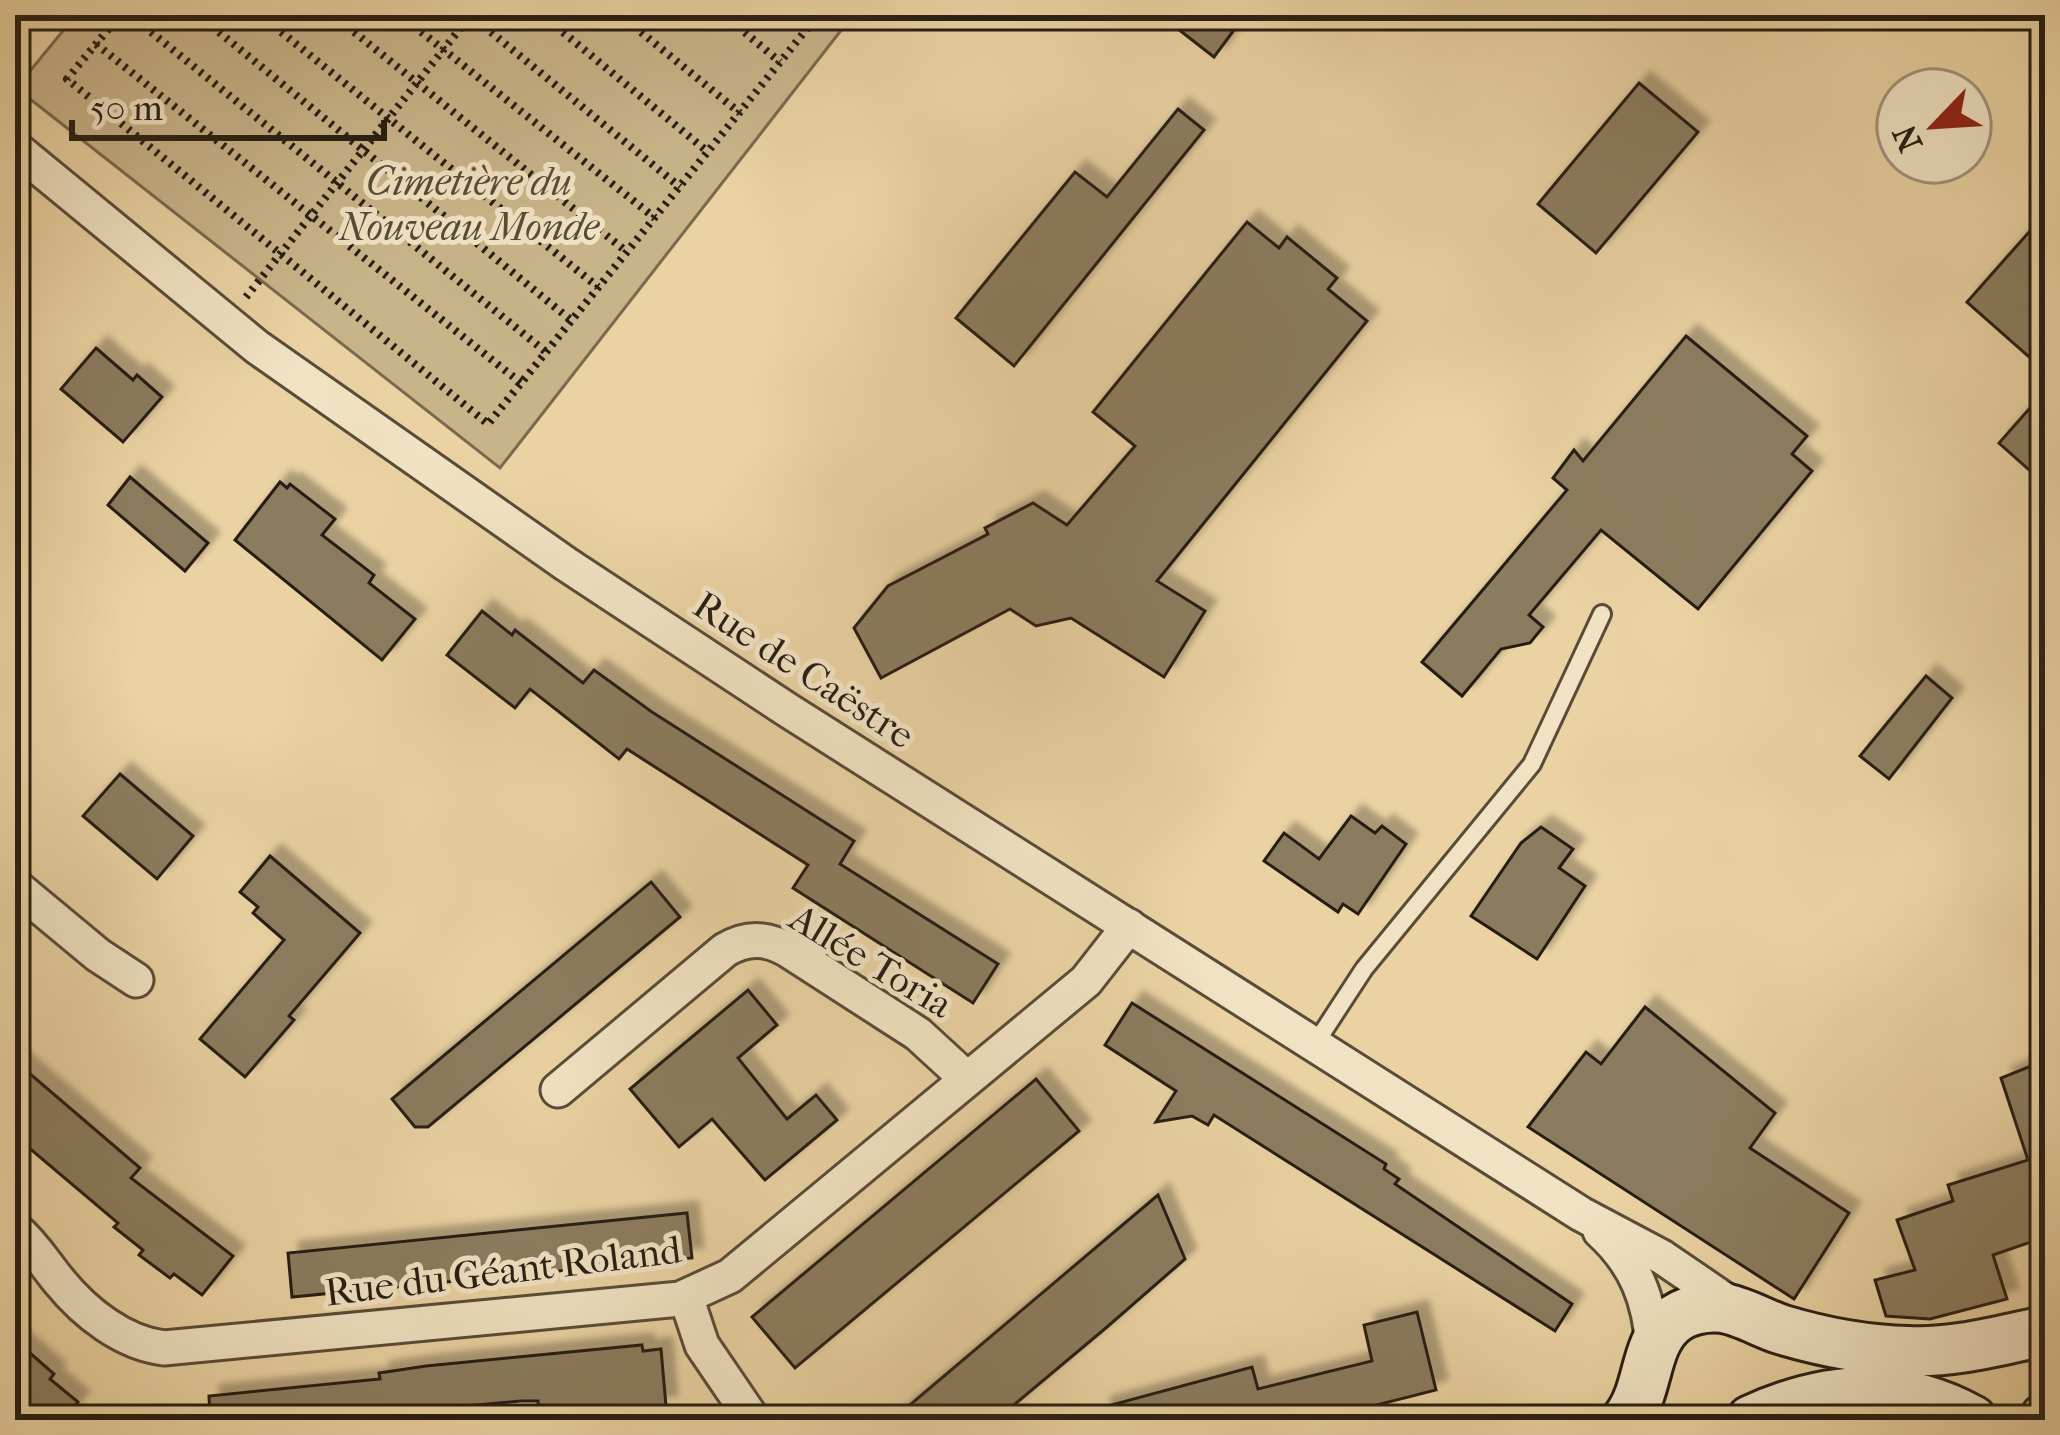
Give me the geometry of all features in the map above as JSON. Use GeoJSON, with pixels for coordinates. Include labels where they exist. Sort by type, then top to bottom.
{"type":"FeatureCollection","features":[{"type":"Feature","properties":{"kind":"main road"},"geometry":{"type":"LineString","coordinates":[[1626,1420],[1640,1400],[1651,1359],[1673,1320],[1696,1310],[1730,1309],[1811,1338],[1885,1349],[1951,1351],[2032,1342]]}},
{"type":"Feature","properties":{"kind":"main road"},"geometry":{"type":"LineString","coordinates":[[1651,1359],[1661,1406],[1673,1420]]}},
{"type":"Feature","properties":{"kind":"main road"},"geometry":{"type":"LineString","coordinates":[[1751,1420],[1793,1401],[1852,1390],[1921,1398],[1972,1420]]}},
{"type":"Feature","properties":{"kind":"street","name":"Rue de Caëstre"},"geometry":{"type":"LineString","coordinates":[[15,148],[286,369],[629,607],[1581,1214],[1662,1257],[1750,1317]]}},
{"type":"Feature","properties":{"kind":"street"},"geometry":{"type":"LineString","coordinates":[[15,886],[113,967],[136,980]]}},
{"type":"Feature","properties":{"kind":"street","name":"Rue du Géant Roland"},"geometry":{"type":"LineString","coordinates":[[15,1229],[40,1252],[63,1286],[120,1335],[164,1348],[686,1297],[730,1276],[1086,981],[1129,926]]}},
{"type":"Feature","properties":{"kind":"street","name":"Allée Toria"},"geometry":{"type":"LineString","coordinates":[[559,1090],[725,950],[750,940],[770,942],[791,952],[918,1034],[967,1079]]}},
{"type":"Feature","properties":{"kind":"street","name":"Rue de Caëstre"},"geometry":{"type":"LineString","coordinates":[[1581,1214],[1612,1242],[1636,1274],[1651,1321],[1651,1359]]}},
{"type":"Feature","properties":{"kind":"street"},"geometry":{"type":"LineString","coordinates":[[686,1297],[702,1345],[753,1420]]}},
{"type":"Feature","properties":{"kind":"lane"},"geometry":{"type":"LineString","coordinates":[[1315,1044],[1364,968],[1532,764],[1602,614]]}},
{"type":"Feature","properties":{"kind":"path"},"geometry":{"type":"LineString","coordinates":[[546,352],[125,15],[67,79],[488,424],[818,15]]}},
{"type":"Feature","properties":{"kind":"path"},"geometry":{"type":"LineString","coordinates":[[198,15],[572,321]]}},
{"type":"Feature","properties":{"kind":"path"},"geometry":{"type":"LineString","coordinates":[[260,15],[598,287]]}},
{"type":"Feature","properties":{"kind":"path"},"geometry":{"type":"LineString","coordinates":[[334,15],[627,252]]}},
{"type":"Feature","properties":{"kind":"path"},"geometry":{"type":"LineString","coordinates":[[400,15],[655,218]]}},
{"type":"Feature","properties":{"kind":"path"},"geometry":{"type":"LineString","coordinates":[[226,322],[471,15],[680,187]]}},
{"type":"Feature","properties":{"kind":"path"},"geometry":{"type":"LineString","coordinates":[[542,15],[708,152]]}},
{"type":"Feature","properties":{"kind":"path"},"geometry":{"type":"LineString","coordinates":[[620,15],[740,113]]}},
{"type":"Feature","properties":{"kind":"path"},"geometry":{"type":"LineString","coordinates":[[724,15],[780,62]]}},
{"type":"Feature","properties":{"kind":"path"},"geometry":{"type":"LineString","coordinates":[[790,15],[807,29]]}},
{"type":"Feature","properties":{"kind":"path"},"geometry":{"type":"LineString","coordinates":[[96,44],[520,383]]}},
{"type":"Feature","properties":{"kind":"green space","name":"Cimetière du Nouveau Monde"},"geometry":{"type":"Polygon","coordinates":[[[76,15],[853,15],[500,468],[16,88],[76,15]]]}},
{"type":"Feature","properties":{"kind":"building"},"geometry":{"type":"Polygon","coordinates":[[[1160,15],[1214,15],[1234,30],[1214,57],[1160,15]]]}},
{"type":"Feature","properties":{"kind":"building"},"geometry":{"type":"Polygon","coordinates":[[[1639,83],[1698,132],[1596,253],[1538,204],[1639,83]]]}},
{"type":"Feature","properties":{"kind":"building"},"geometry":{"type":"Polygon","coordinates":[[[1178,109],[1204,130],[1014,366],[956,318],[1075,172],[1107,197],[1178,109]]]}},
{"type":"Feature","properties":{"kind":"building"},"geometry":{"type":"Polygon","coordinates":[[[2045,214],[2045,371],[1967,302],[2045,214]]]}},
{"type":"Feature","properties":{"kind":"building"},"geometry":{"type":"Polygon","coordinates":[[[1247,222],[1279,248],[1287,237],[1337,278],[1328,289],[1367,321],[1157,581],[1205,611],[1164,677],[1071,618],[1036,626],[1010,609],[881,678],[854,628],[888,586],[988,534],[985,528],[1033,503],[1067,525],[1135,446],[1093,412],[1247,222]]]}},
{"type":"Feature","properties":{"kind":"building"},"geometry":{"type":"Polygon","coordinates":[[[1686,336],[1807,436],[1792,454],[1812,471],[1698,609],[1601,530],[1529,615],[1543,627],[1530,643],[1501,649],[1462,696],[1422,662],[1567,490],[1553,478],[1574,450],[1583,461],[1686,336]]]}},
{"type":"Feature","properties":{"kind":"building"},"geometry":{"type":"Polygon","coordinates":[[[96,348],[133,380],[137,375],[162,397],[123,442],[61,389],[96,348]]]}},
{"type":"Feature","properties":{"kind":"building"},"geometry":{"type":"Polygon","coordinates":[[[2045,391],[2045,484],[1999,443],[2045,391]]]}},
{"type":"Feature","properties":{"kind":"building"},"geometry":{"type":"Polygon","coordinates":[[[130,477],[208,543],[185,571],[108,505],[130,477]]]}},
{"type":"Feature","properties":{"kind":"building"},"geometry":{"type":"Polygon","coordinates":[[[280,482],[287,488],[290,484],[335,519],[322,535],[374,575],[369,583],[415,619],[382,660],[235,540],[280,482]]]}},
{"type":"Feature","properties":{"kind":"building"},"geometry":{"type":"Polygon","coordinates":[[[482,611],[512,635],[515,630],[583,683],[594,670],[854,841],[840,864],[998,964],[973,1003],[793,888],[808,865],[627,749],[619,759],[530,689],[515,708],[447,655],[482,611]]]}},
{"type":"Feature","properties":{"kind":"building"},"geometry":{"type":"Polygon","coordinates":[[[1926,676],[1952,698],[1889,779],[1860,756],[1926,676]]]}},
{"type":"Feature","properties":{"kind":"building"},"geometry":{"type":"Polygon","coordinates":[[[120,774],[193,836],[157,879],[83,816],[120,774]]]}},
{"type":"Feature","properties":{"kind":"building"},"geometry":{"type":"Polygon","coordinates":[[[1351,816],[1375,833],[1382,826],[1406,844],[1358,914],[1343,904],[1338,912],[1264,861],[1284,833],[1319,859],[1351,816]]]}},
{"type":"Feature","properties":{"kind":"building"},"geometry":{"type":"Polygon","coordinates":[[[1541,827],[1573,849],[1559,868],[1585,886],[1537,959],[1471,916],[1521,843],[1541,827]]]}},
{"type":"Feature","properties":{"kind":"building"},"geometry":{"type":"Polygon","coordinates":[[[270,856],[360,933],[289,1016],[294,1020],[245,1077],[200,1039],[284,940],[253,913],[258,907],[240,892],[270,856]]]}},
{"type":"Feature","properties":{"kind":"building"},"geometry":{"type":"Polygon","coordinates":[[[651,882],[680,917],[428,1127],[415,1127],[392,1099],[651,882]]]}},
{"type":"Feature","properties":{"kind":"building"},"geometry":{"type":"Polygon","coordinates":[[[748,990],[777,1025],[738,1058],[787,1119],[816,1095],[837,1120],[765,1180],[712,1119],[679,1147],[630,1089],[748,990]]]}},
{"type":"Feature","properties":{"kind":"building"},"geometry":{"type":"Polygon","coordinates":[[[1132,1003],[1386,1164],[1384,1169],[1399,1179],[1395,1184],[1572,1304],[1555,1331],[1214,1115],[1208,1125],[1192,1116],[1156,1122],[1176,1091],[1105,1045],[1132,1003]]]}},
{"type":"Feature","properties":{"kind":"building"},"geometry":{"type":"Polygon","coordinates":[[[1645,1007],[1775,1113],[1750,1148],[1849,1213],[1794,1299],[1528,1127],[1586,1052],[1601,1064],[1645,1007]]]}},
{"type":"Feature","properties":{"kind":"building"},"geometry":{"type":"Polygon","coordinates":[[[15,1061],[140,1168],[131,1178],[233,1256],[202,1295],[139,1255],[143,1250],[114,1227],[118,1223],[15,1136],[15,1061]]]}},
{"type":"Feature","properties":{"kind":"building"},"geometry":{"type":"Polygon","coordinates":[[[2031,1066],[2045,1106],[2045,1237],[1993,1255],[2007,1299],[1930,1319],[1886,1316],[1875,1280],[1915,1270],[1897,1220],[1953,1201],[1948,1185],[2028,1160],[2001,1078],[2031,1066]]]}},
{"type":"Feature","properties":{"kind":"building"},"geometry":{"type":"Polygon","coordinates":[[[1036,1079],[1079,1131],[795,1368],[752,1317],[1036,1079]]]}},
{"type":"Feature","properties":{"kind":"building"},"geometry":{"type":"Polygon","coordinates":[[[1158,1195],[1185,1259],[1107,1327],[996,1420],[892,1420],[1158,1195]]]}},
{"type":"Feature","properties":{"kind":"building"},"geometry":{"type":"Polygon","coordinates":[[[687,1213],[692,1258],[292,1297],[288,1253],[687,1213]]]}},
{"type":"Feature","properties":{"kind":"building"},"geometry":{"type":"Polygon","coordinates":[[[1417,1312],[1436,1390],[1333,1416],[1334,1420],[1102,1420],[1100,1408],[1252,1367],[1258,1389],[1372,1361],[1364,1325],[1417,1312]]]}},
{"type":"Feature","properties":{"kind":"building"},"geometry":{"type":"Polygon","coordinates":[[[15,1340],[78,1402],[63,1420],[15,1420],[15,1340]]]}},
{"type":"Feature","properties":{"kind":"building"},"geometry":{"type":"Polygon","coordinates":[[[642,1345],[643,1351],[661,1349],[666,1406],[539,1417],[538,1401],[521,1401],[430,1409],[384,1420],[210,1420],[209,1396],[380,1379],[379,1373],[426,1366],[642,1345]]]}}]}
